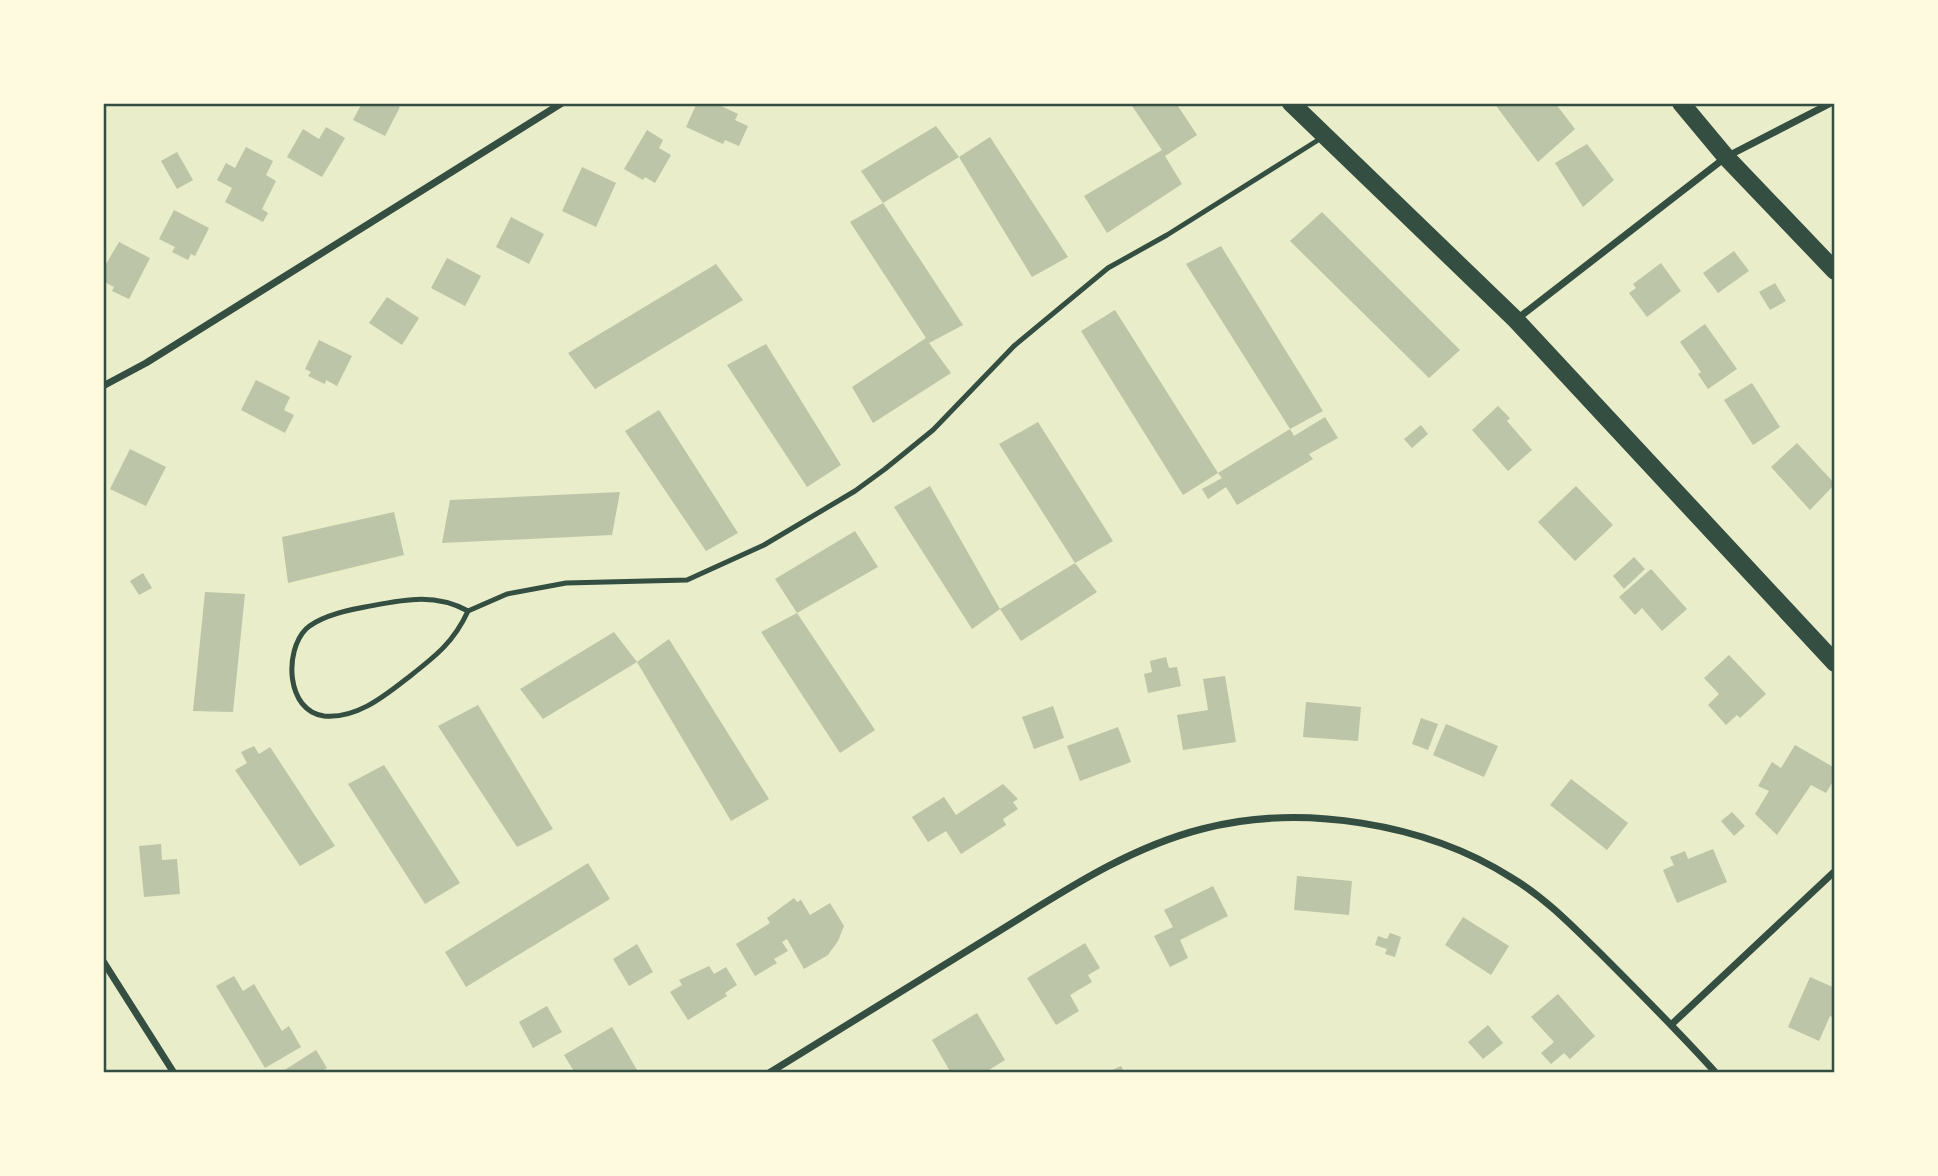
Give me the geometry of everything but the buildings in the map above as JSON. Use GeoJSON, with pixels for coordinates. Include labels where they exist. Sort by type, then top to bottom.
{"type":"FeatureCollection","features":[{"type":"Feature","properties":{"kind":"main road"},"geometry":{"type":"LineString","coordinates":[[1291,103],[1516,320],[1835,663]]}},
{"type":"Feature","properties":{"kind":"main road"},"geometry":{"type":"LineString","coordinates":[[1681,103],[1726,157],[1835,271]]}},
{"type":"Feature","properties":{"kind":"street"},"geometry":{"type":"LineString","coordinates":[[103,386],[146,363],[562,103]]}},
{"type":"Feature","properties":{"kind":"street"},"geometry":{"type":"LineString","coordinates":[[1516,320],[1726,157],[1831,103]]}},
{"type":"Feature","properties":{"kind":"street"},"geometry":{"type":"LineString","coordinates":[[769,1073],[1073,886],[1127,857],[1203,828],[1256,820],[1316,820],[1373,827],[1426,838],[1468,853],[1514,878],[1555,910],[1672,1024],[1716,1073]]}},
{"type":"Feature","properties":{"kind":"street"},"geometry":{"type":"LineString","coordinates":[[1672,1024],[1835,871]]}},
{"type":"Feature","properties":{"kind":"street"},"geometry":{"type":"LineString","coordinates":[[103,961],[174,1073]]}},
{"type":"Feature","properties":{"kind":"lane"},"geometry":{"type":"LineString","coordinates":[[468,611],[447,599],[399,601],[347,610],[307,628],[292,650],[293,684],[302,704],[322,716],[349,715],[374,702],[426,664],[457,636],[468,611],[507,594],[566,583],[687,580],[764,545],[855,491],[904,454],[933,430],[1014,346],[1108,268],[1167,235],[1324,136]]}}]}
